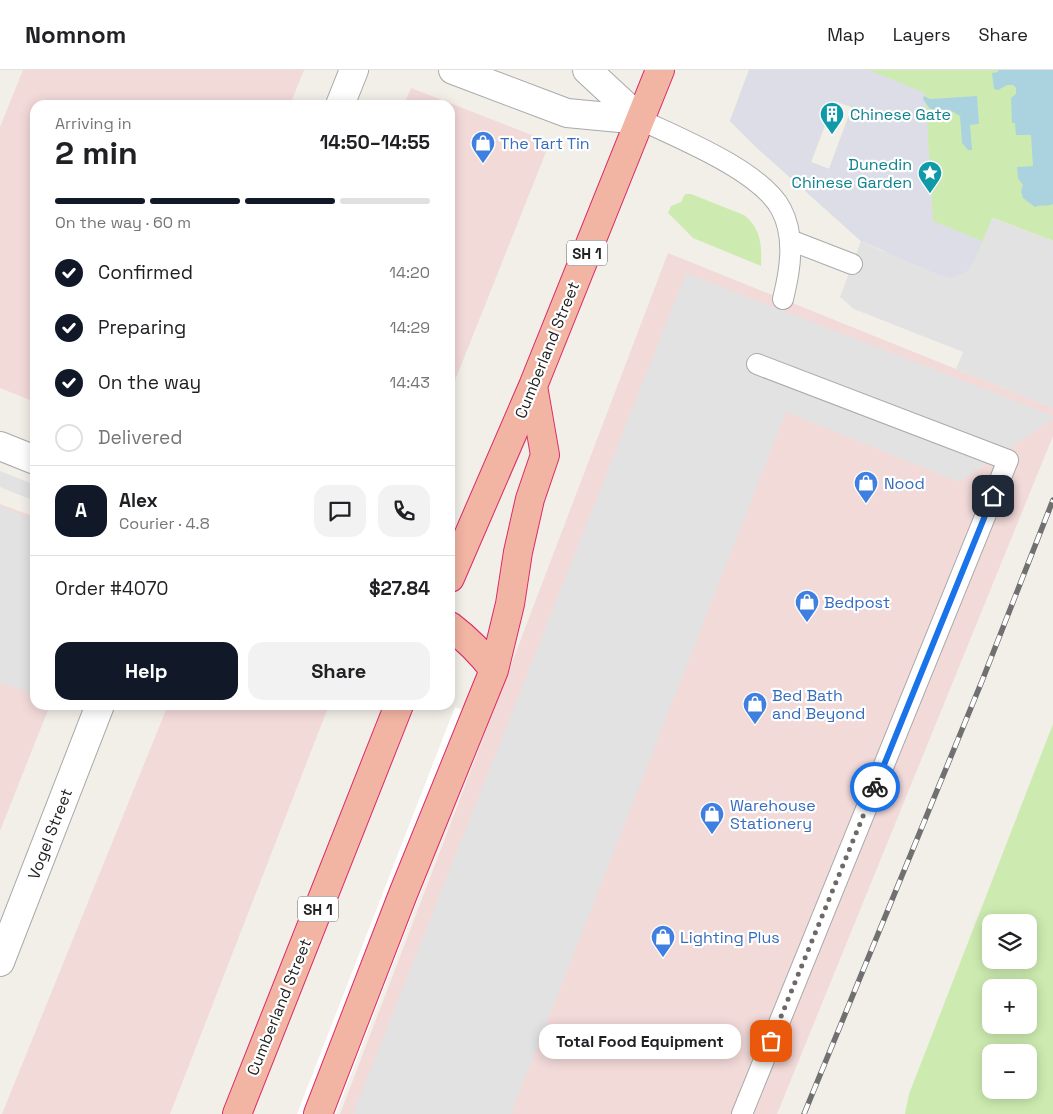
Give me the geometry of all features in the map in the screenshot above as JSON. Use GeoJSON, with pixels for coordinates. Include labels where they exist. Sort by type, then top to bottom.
{"type":"FeatureCollection","features":[{"type":"Feature","properties":{"kind":"highway","name":"SH 1"},"geometry":{"type":"LineString","coordinates":[[640,120],[660,70]]}},
{"type":"Feature","properties":{"kind":"highway","name":"Cumberland Street"},"geometry":{"type":"LineString","coordinates":[[455,566],[533,386],[640,120]]}},
{"type":"Feature","properties":{"kind":"highway"},"geometry":{"type":"LineString","coordinates":[[318,1114],[403,894],[494,670],[510,604],[518,552],[530,499],[545,454],[533,386]]}},
{"type":"Feature","properties":{"kind":"highway"},"geometry":{"type":"LineString","coordinates":[[455,630],[481,654],[494,670]]}},
{"type":"Feature","properties":{"kind":"highway","name":"Cumberland Street"},"geometry":{"type":"LineString","coordinates":[[242,1108],[397,710]]}},
{"type":"Feature","properties":{"kind":"street"},"geometry":{"type":"LineString","coordinates":[[342,100],[354,70]]}},
{"type":"Feature","properties":{"kind":"street"},"geometry":{"type":"LineString","coordinates":[[453,70],[567,112],[640,120]]}},
{"type":"Feature","properties":{"kind":"street"},"geometry":{"type":"LineString","coordinates":[[587,70],[640,120]]}},
{"type":"Feature","properties":{"kind":"street"},"geometry":{"type":"LineString","coordinates":[[0,446],[30,458]]}},
{"type":"Feature","properties":{"kind":"street","name":"Vogel Street"},"geometry":{"type":"LineString","coordinates":[[0,962],[98,710]]}},
{"type":"Feature","properties":{"kind":"lane"},"geometry":{"type":"LineString","coordinates":[[640,120],[707,151],[758,184],[777,202],[782,210],[790,240],[789,274],[783,299]]}},
{"type":"Feature","properties":{"kind":"lane"},"geometry":{"type":"LineString","coordinates":[[790,240],[852,264]]}},
{"type":"Feature","properties":{"kind":"lane"},"geometry":{"type":"LineString","coordinates":[[742,1114],[1008,460],[757,364]]}},
{"type":"Feature","properties":{"kind":"shaded area"},"geometry":{"type":"Polygon","coordinates":[[[23,70],[304,70],[292,100],[30,100],[30,400],[0,388],[0,127],[23,70]]]}},
{"type":"Feature","properties":{"kind":"shaded area"},"geometry":{"type":"Polygon","coordinates":[[[749,70],[869,70],[925,93],[923,99],[926,104],[933,221],[982,241],[973,264],[965,273],[952,278],[939,275],[861,241],[756,147],[730,121],[749,70]],[[834,101],[811,162],[829,169],[852,107],[834,101]]]}},
{"type":"Feature","properties":{"kind":"shaded area"},"geometry":{"type":"Polygon","coordinates":[[[411,88],[442,100],[406,100],[411,88]]]}},
{"type":"Feature","properties":{"kind":"shaded area"},"geometry":{"type":"Polygon","coordinates":[[[455,105],[550,142],[455,380],[455,105]]]}},
{"type":"Feature","properties":{"kind":"shaded area"},"geometry":{"type":"Polygon","coordinates":[[[992,218],[1053,241],[1053,408],[956,369],[963,352],[854,309],[840,297],[861,241],[882,251],[973,264],[992,218]]]}},
{"type":"Feature","properties":{"kind":"shaded area"},"geometry":{"type":"Polygon","coordinates":[[[668,253],[1053,408],[1053,436],[777,1114],[340,1114],[668,253]]]}},
{"type":"Feature","properties":{"kind":"shaded area"},"geometry":{"type":"Polygon","coordinates":[[[686,273],[1053,416],[1053,419],[959,482],[786,412],[511,1114],[353,1114],[686,273]]]}},
{"type":"Feature","properties":{"kind":"shaded area"},"geometry":{"type":"Polygon","coordinates":[[[0,471],[30,483],[30,499],[0,487],[0,471]]]}},
{"type":"Feature","properties":{"kind":"shaded area"},"geometry":{"type":"Polygon","coordinates":[[[0,504],[30,515],[30,710],[48,710],[0,831],[0,504]]]}},
{"type":"Feature","properties":{"kind":"shaded area"},"geometry":{"type":"Polygon","coordinates":[[[0,506],[30,518],[30,693],[0,682],[0,506]]]}},
{"type":"Feature","properties":{"kind":"shaded area"},"geometry":{"type":"Polygon","coordinates":[[[166,710],[327,710],[170,1114],[2,1114],[166,710]]]}},
{"type":"Feature","properties":{"kind":"green space","name":"Dunedin Chinese Garden"},"geometry":{"type":"Polygon","coordinates":[[[749,70],[1053,70],[1053,241],[993,218],[973,264],[861,241],[756,147],[730,121],[749,70]],[[834,101],[811,162],[829,169],[852,107],[834,101]]]}},
{"type":"Feature","properties":{"kind":"green space"},"geometry":{"type":"Polygon","coordinates":[[[685,194],[691,194],[744,215],[750,220],[759,238],[761,266],[693,238],[668,213],[671,206],[681,202],[685,194]]]}},
{"type":"Feature","properties":{"kind":"green space"},"geometry":{"type":"Polygon","coordinates":[[[1053,724],[1053,1114],[905,1114],[909,1094],[1053,724]]]}},
{"type":"Feature","properties":{"kind":"water"},"geometry":{"type":"Polygon","coordinates":[[[998,70],[1053,70],[1053,204],[1035,207],[1023,198],[1021,191],[1023,185],[1018,178],[1017,167],[1033,166],[1031,135],[1016,135],[1015,123],[1012,123],[1011,98],[1016,94],[1016,88],[1013,85],[1007,85],[998,90],[994,89],[992,73],[998,72],[998,70]]]}},
{"type":"Feature","properties":{"kind":"water"},"geometry":{"type":"Polygon","coordinates":[[[924,96],[930,99],[977,96],[979,124],[970,125],[972,150],[968,150],[962,143],[960,116],[950,110],[930,109],[923,99],[924,96]]]}},
{"type":"Feature","properties":{"kind":"pier"},"geometry":{"type":"Polygon","coordinates":[[[455,707],[487,719],[336,1114],[297,1114],[455,707]]]}},
{"type":"Feature","properties":{"kind":"railway"},"geometry":{"type":"LineString","coordinates":[[804,1114],[982,681],[1053,500]]}},
{"type":"Feature","properties":{"kind":"way so far"},"geometry":{"type":"LineString","coordinates":[[771,1041],[875,787]]}},
{"type":"Feature","properties":{"kind":"place","name":"Chinese Gate"},"geometry":{"type":"Point","coordinates":[832,135]}},
{"type":"Feature","properties":{"kind":"place","name":"The Tart Tin"},"geometry":{"type":"Point","coordinates":[483,164]}},
{"type":"Feature","properties":{"kind":"place","name":"Dunedin Chinese Garden"},"geometry":{"type":"Point","coordinates":[930,194]}},
{"type":"Feature","properties":{"kind":"place","name":"Nood"},"geometry":{"type":"Point","coordinates":[866,504]}},
{"type":"Feature","properties":{"kind":"place","name":"Bedpost"},"geometry":{"type":"Point","coordinates":[807,623]}},
{"type":"Feature","properties":{"kind":"place","name":"Bed Bath and Beyond"},"geometry":{"type":"Point","coordinates":[755,725]}},
{"type":"Feature","properties":{"kind":"place","name":"Warehouse Stationery"},"geometry":{"type":"Point","coordinates":[712,835]}},
{"type":"Feature","properties":{"kind":"place","name":"Lighting Plus"},"geometry":{"type":"Point","coordinates":[663,958]}},
{"type":"Feature","properties":{"kind":"place","name":"Total Food Equipment"},"geometry":{"type":"Point","coordinates":[771,1041]}},
{"type":"Feature","properties":{"kind":"route"},"geometry":{"type":"LineString","coordinates":[[875,787],[993,496]]}}]}
